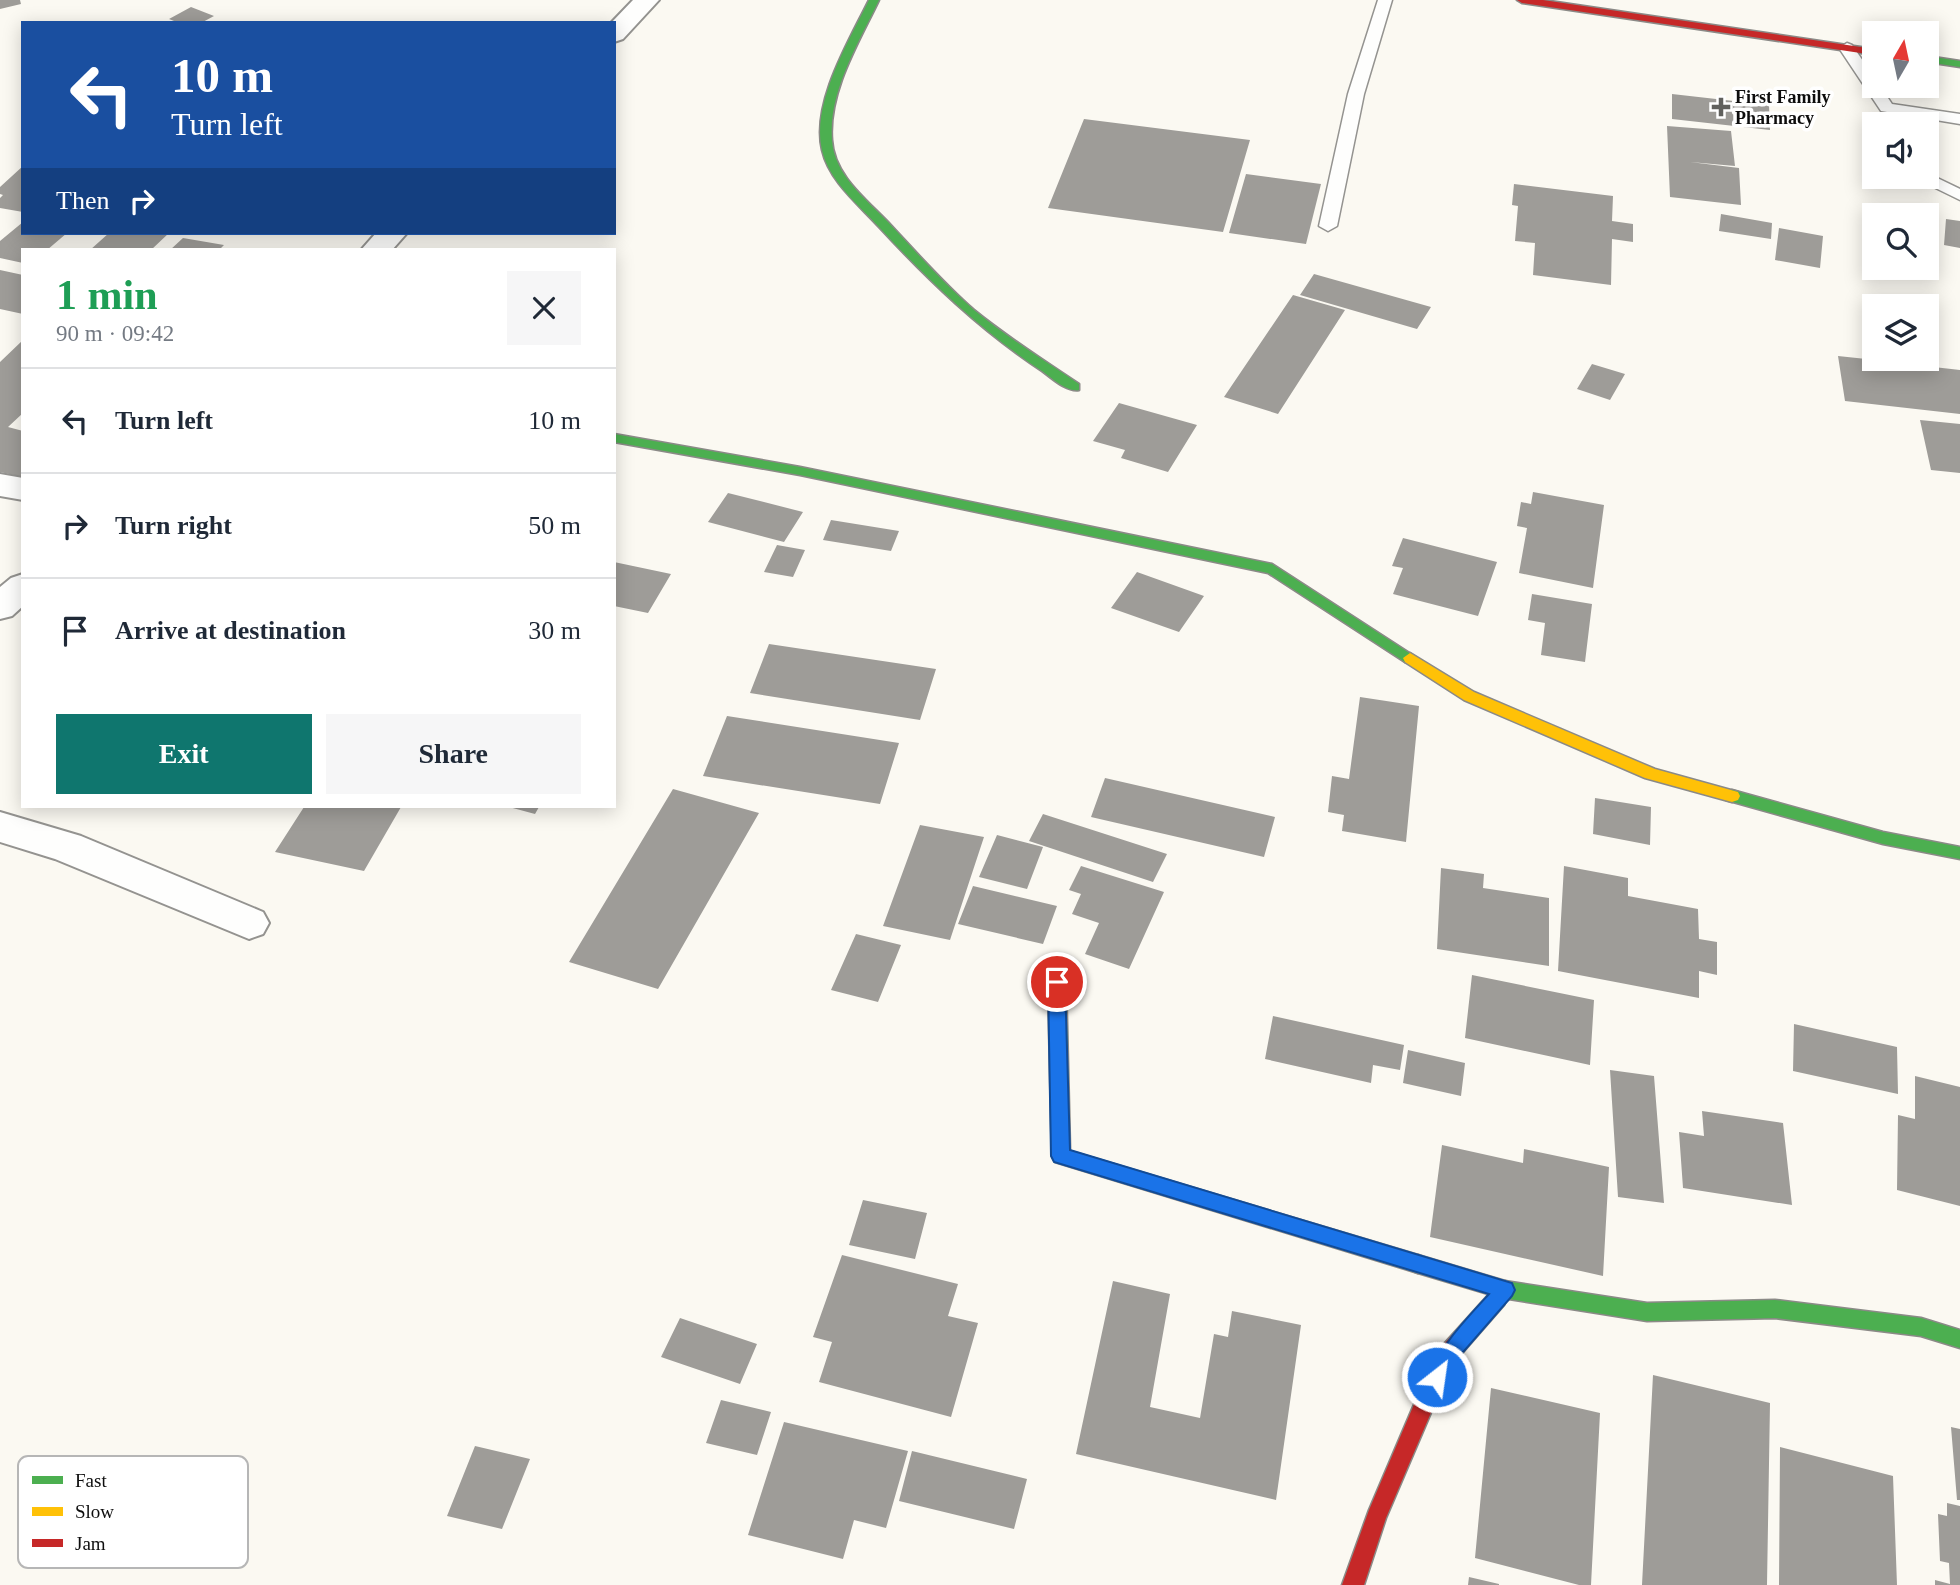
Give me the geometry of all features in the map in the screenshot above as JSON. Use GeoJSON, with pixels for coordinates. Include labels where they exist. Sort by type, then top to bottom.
{"type":"FeatureCollection","features":[{"type":"Feature","properties":{"kind":"street"},"geometry":{"type":"LineString","coordinates":[[616,32],[648,0]]}},
{"type":"Feature","properties":{"kind":"street"},"geometry":{"type":"LineString","coordinates":[[874,0],[848,58],[828,123],[826,142],[836,167],[855,193],[940,285],[998,335],[1074,387]]}},
{"type":"Feature","properties":{"kind":"street"},"geometry":{"type":"LineString","coordinates":[[1522,0],[1862,50]]}},
{"type":"Feature","properties":{"kind":"street"},"geometry":{"type":"LineString","coordinates":[[1939,61],[1960,64]]}},
{"type":"Feature","properties":{"kind":"street"},"geometry":{"type":"LineString","coordinates":[[378,248],[391,235]]}},
{"type":"Feature","properties":{"kind":"street"},"geometry":{"type":"LineString","coordinates":[[616,438],[800,471],[1272,569],[1469,696],[1651,774],[1883,838],[1960,853]]}},
{"type":"Feature","properties":{"kind":"street"},"geometry":{"type":"LineString","coordinates":[[0,485],[21,489]]}},
{"type":"Feature","properties":{"kind":"street"},"geometry":{"type":"LineString","coordinates":[[0,607],[21,588]]}},
{"type":"Feature","properties":{"kind":"street"},"geometry":{"type":"LineString","coordinates":[[0,827],[67,847],[249,923]]}},
{"type":"Feature","properties":{"kind":"street"},"geometry":{"type":"LineString","coordinates":[[1057,982],[1060,1156],[1505,1290],[1647,1311],[1775,1309],[1920,1327],[1960,1339]]}},
{"type":"Feature","properties":{"kind":"street"},"geometry":{"type":"LineString","coordinates":[[1353,1585],[1376,1517],[1425,1402],[1450,1352],[1505,1290]]}},
{"type":"Feature","properties":{"kind":"lane"},"geometry":{"type":"LineString","coordinates":[[1328,226],[1356,94],[1385,0]]}},
{"type":"Feature","properties":{"kind":"lane"},"geometry":{"type":"LineString","coordinates":[[1847,48],[1889,112]]}},
{"type":"Feature","properties":{"kind":"lane"},"geometry":{"type":"LineString","coordinates":[[1887,108],[1960,119]]}},
{"type":"Feature","properties":{"kind":"lane"},"geometry":{"type":"LineString","coordinates":[[1939,185],[1960,195]]}},
{"type":"Feature","properties":{"kind":"building"},"geometry":{"type":"Polygon","coordinates":[[[0,0],[20,0],[21,4],[0,9],[0,0]]]}},
{"type":"Feature","properties":{"kind":"building"},"geometry":{"type":"Polygon","coordinates":[[[191,7],[214,16],[205,21],[169,19],[191,7]]]}},
{"type":"Feature","properties":{"kind":"building"},"geometry":{"type":"Polygon","coordinates":[[[1672,94],[1769,105],[1770,130],[1672,119],[1672,94]]]}},
{"type":"Feature","properties":{"kind":"building"},"geometry":{"type":"Polygon","coordinates":[[[1084,119],[1250,140],[1223,232],[1048,208],[1084,119]]]}},
{"type":"Feature","properties":{"kind":"building"},"geometry":{"type":"Polygon","coordinates":[[[1667,126],[1731,131],[1735,166],[1690,162],[1739,168],[1741,205],[1670,197],[1667,126]]]}},
{"type":"Feature","properties":{"kind":"building"},"geometry":{"type":"Polygon","coordinates":[[[21,168],[21,212],[0,208],[0,198],[3,195],[0,194],[0,187],[21,168]]]}},
{"type":"Feature","properties":{"kind":"building"},"geometry":{"type":"Polygon","coordinates":[[[1246,174],[1321,184],[1306,244],[1229,233],[1246,174]]]}},
{"type":"Feature","properties":{"kind":"building"},"geometry":{"type":"Polygon","coordinates":[[[1514,184],[1613,196],[1612,221],[1633,224],[1633,242],[1612,239],[1611,285],[1533,275],[1535,243],[1515,241],[1518,206],[1512,205],[1514,184]]]}},
{"type":"Feature","properties":{"kind":"building"},"geometry":{"type":"Polygon","coordinates":[[[1721,214],[1772,223],[1771,239],[1719,231],[1721,214]]]}},
{"type":"Feature","properties":{"kind":"building"},"geometry":{"type":"Polygon","coordinates":[[[1946,219],[1960,221],[1960,248],[1944,245],[1946,219]]]}},
{"type":"Feature","properties":{"kind":"building"},"geometry":{"type":"Polygon","coordinates":[[[21,224],[21,235],[65,235],[49,248],[21,248],[21,263],[0,258],[0,241],[21,224]]]}},
{"type":"Feature","properties":{"kind":"building"},"geometry":{"type":"Polygon","coordinates":[[[1779,228],[1823,236],[1820,268],[1775,260],[1779,228]]]}},
{"type":"Feature","properties":{"kind":"building"},"geometry":{"type":"Polygon","coordinates":[[[107,235],[167,235],[153,248],[92,248],[107,235]]]}},
{"type":"Feature","properties":{"kind":"building"},"geometry":{"type":"Polygon","coordinates":[[[183,238],[224,245],[221,248],[172,248],[183,238]]]}},
{"type":"Feature","properties":{"kind":"building"},"geometry":{"type":"Polygon","coordinates":[[[0,270],[21,275],[21,314],[0,309],[0,270]]]}},
{"type":"Feature","properties":{"kind":"building"},"geometry":{"type":"Polygon","coordinates":[[[1314,274],[1431,307],[1417,329],[1300,295],[1314,274]]]}},
{"type":"Feature","properties":{"kind":"building"},"geometry":{"type":"Polygon","coordinates":[[[1293,295],[1345,310],[1278,414],[1224,397],[1293,295]]]}},
{"type":"Feature","properties":{"kind":"building"},"geometry":{"type":"Polygon","coordinates":[[[21,342],[21,415],[8,427],[21,430],[21,477],[0,472],[0,362],[21,342]]]}},
{"type":"Feature","properties":{"kind":"building"},"geometry":{"type":"Polygon","coordinates":[[[1838,356],[1862,359],[1862,371],[1939,371],[1939,368],[1960,370],[1960,414],[1845,401],[1838,356]]]}},
{"type":"Feature","properties":{"kind":"building"},"geometry":{"type":"Polygon","coordinates":[[[1592,364],[1625,374],[1610,400],[1577,389],[1592,364]]]}},
{"type":"Feature","properties":{"kind":"building"},"geometry":{"type":"Polygon","coordinates":[[[1119,403],[1197,425],[1168,472],[1121,458],[1125,450],[1093,441],[1119,403]]]}},
{"type":"Feature","properties":{"kind":"building"},"geometry":{"type":"Polygon","coordinates":[[[1920,420],[1960,424],[1960,473],[1931,470],[1920,420]]]}},
{"type":"Feature","properties":{"kind":"building"},"geometry":{"type":"Polygon","coordinates":[[[1533,492],[1604,505],[1593,588],[1519,573],[1527,528],[1517,526],[1521,502],[1531,504],[1533,492]]]}},
{"type":"Feature","properties":{"kind":"building"},"geometry":{"type":"Polygon","coordinates":[[[728,493],[803,512],[784,542],[708,522],[728,493]]]}},
{"type":"Feature","properties":{"kind":"building"},"geometry":{"type":"Polygon","coordinates":[[[831,520],[899,531],[891,551],[823,540],[831,520]]]}},
{"type":"Feature","properties":{"kind":"building"},"geometry":{"type":"Polygon","coordinates":[[[1403,538],[1497,562],[1478,616],[1393,594],[1403,568],[1392,566],[1403,538]]]}},
{"type":"Feature","properties":{"kind":"building"},"geometry":{"type":"Polygon","coordinates":[[[777,545],[805,550],[793,577],[764,572],[777,545]]]}},
{"type":"Feature","properties":{"kind":"building"},"geometry":{"type":"Polygon","coordinates":[[[616,562],[671,574],[648,613],[616,606],[616,562]]]}},
{"type":"Feature","properties":{"kind":"building"},"geometry":{"type":"Polygon","coordinates":[[[1137,572],[1204,596],[1179,632],[1111,608],[1137,572]]]}},
{"type":"Feature","properties":{"kind":"building"},"geometry":{"type":"Polygon","coordinates":[[[1532,594],[1592,604],[1585,662],[1541,655],[1545,623],[1528,620],[1532,594]]]}},
{"type":"Feature","properties":{"kind":"building"},"geometry":{"type":"Polygon","coordinates":[[[769,644],[936,669],[920,720],[750,693],[769,644]]]}},
{"type":"Feature","properties":{"kind":"building"},"geometry":{"type":"Polygon","coordinates":[[[1360,697],[1419,706],[1406,842],[1342,831],[1344,815],[1328,812],[1332,776],[1349,779],[1360,697]]]}},
{"type":"Feature","properties":{"kind":"building"},"geometry":{"type":"Polygon","coordinates":[[[727,716],[899,743],[880,804],[703,776],[727,716]]]}},
{"type":"Feature","properties":{"kind":"building"},"geometry":{"type":"Polygon","coordinates":[[[1105,778],[1275,817],[1264,857],[1091,817],[1105,778]]]}},
{"type":"Feature","properties":{"kind":"building"},"geometry":{"type":"Polygon","coordinates":[[[673,789],[759,813],[658,989],[569,962],[673,789]]]}},
{"type":"Feature","properties":{"kind":"building"},"geometry":{"type":"Polygon","coordinates":[[[1595,798],[1651,807],[1650,845],[1593,834],[1595,798]]]}},
{"type":"Feature","properties":{"kind":"building"},"geometry":{"type":"Polygon","coordinates":[[[303,808],[400,808],[364,871],[275,852],[303,808]]]}},
{"type":"Feature","properties":{"kind":"building"},"geometry":{"type":"Polygon","coordinates":[[[513,808],[538,808],[535,814],[513,808]]]}},
{"type":"Feature","properties":{"kind":"building"},"geometry":{"type":"Polygon","coordinates":[[[1043,814],[1167,854],[1153,882],[1029,841],[1043,814]]]}},
{"type":"Feature","properties":{"kind":"building"},"geometry":{"type":"Polygon","coordinates":[[[920,825],[984,837],[950,940],[883,926],[920,825]]]}},
{"type":"Feature","properties":{"kind":"building"},"geometry":{"type":"Polygon","coordinates":[[[997,835],[1043,847],[1027,889],[979,877],[997,835]]]}},
{"type":"Feature","properties":{"kind":"building"},"geometry":{"type":"Polygon","coordinates":[[[1081,866],[1164,892],[1129,969],[1085,954],[1099,923],[1072,914],[1081,894],[1069,890],[1081,866]]]}},
{"type":"Feature","properties":{"kind":"building"},"geometry":{"type":"Polygon","coordinates":[[[1564,866],[1628,878],[1628,896],[1698,909],[1699,939],[1717,942],[1717,975],[1699,971],[1699,998],[1558,971],[1564,866]]]}},
{"type":"Feature","properties":{"kind":"building"},"geometry":{"type":"Polygon","coordinates":[[[1441,868],[1484,874],[1483,888],[1549,898],[1549,966],[1437,949],[1441,868]]]}},
{"type":"Feature","properties":{"kind":"building"},"geometry":{"type":"Polygon","coordinates":[[[973,886],[1057,906],[1043,944],[958,924],[973,886]]]}},
{"type":"Feature","properties":{"kind":"building"},"geometry":{"type":"Polygon","coordinates":[[[856,934],[901,945],[878,1002],[831,990],[856,934]]]}},
{"type":"Feature","properties":{"kind":"building"},"geometry":{"type":"Polygon","coordinates":[[[1472,975],[1594,1000],[1590,1065],[1465,1038],[1472,975]]]}},
{"type":"Feature","properties":{"kind":"building"},"geometry":{"type":"Polygon","coordinates":[[[1273,1016],[1404,1045],[1400,1070],[1373,1065],[1371,1083],[1265,1059],[1273,1016]]]}},
{"type":"Feature","properties":{"kind":"building"},"geometry":{"type":"Polygon","coordinates":[[[1794,1024],[1897,1047],[1898,1094],[1793,1071],[1794,1024]]]}},
{"type":"Feature","properties":{"kind":"building"},"geometry":{"type":"Polygon","coordinates":[[[1408,1050],[1465,1063],[1461,1096],[1403,1083],[1408,1050]]]}},
{"type":"Feature","properties":{"kind":"building"},"geometry":{"type":"Polygon","coordinates":[[[1610,1070],[1654,1076],[1664,1203],[1618,1197],[1610,1070]]]}},
{"type":"Feature","properties":{"kind":"building"},"geometry":{"type":"Polygon","coordinates":[[[1915,1076],[1960,1087],[1960,1206],[1897,1190],[1898,1115],[1915,1119],[1915,1076]]]}},
{"type":"Feature","properties":{"kind":"building"},"geometry":{"type":"Polygon","coordinates":[[[1702,1111],[1783,1123],[1792,1205],[1683,1188],[1679,1132],[1704,1136],[1702,1111]]]}},
{"type":"Feature","properties":{"kind":"building"},"geometry":{"type":"Polygon","coordinates":[[[1442,1145],[1523,1163],[1524,1149],[1609,1167],[1603,1276],[1430,1237],[1442,1145]]]}},
{"type":"Feature","properties":{"kind":"building"},"geometry":{"type":"Polygon","coordinates":[[[863,1200],[927,1213],[915,1259],[849,1245],[863,1200]]]}},
{"type":"Feature","properties":{"kind":"building"},"geometry":{"type":"Polygon","coordinates":[[[842,1255],[958,1284],[948,1316],[978,1323],[951,1417],[819,1382],[832,1342],[813,1337],[842,1255]]]}},
{"type":"Feature","properties":{"kind":"building"},"geometry":{"type":"Polygon","coordinates":[[[1113,1281],[1170,1294],[1150,1407],[1200,1418],[1214,1334],[1228,1337],[1232,1311],[1301,1325],[1276,1500],[1076,1454],[1113,1281]]]}},
{"type":"Feature","properties":{"kind":"building"},"geometry":{"type":"Polygon","coordinates":[[[680,1318],[757,1344],[740,1384],[661,1357],[680,1318]]]}},
{"type":"Feature","properties":{"kind":"building"},"geometry":{"type":"Polygon","coordinates":[[[1653,1375],[1770,1403],[1767,1585],[1642,1585],[1653,1375]]]}},
{"type":"Feature","properties":{"kind":"building"},"geometry":{"type":"Polygon","coordinates":[[[1491,1388],[1600,1413],[1591,1585],[1579,1585],[1475,1558],[1491,1388]]]}},
{"type":"Feature","properties":{"kind":"building"},"geometry":{"type":"Polygon","coordinates":[[[721,1400],[771,1412],[757,1455],[706,1443],[721,1400]]]}},
{"type":"Feature","properties":{"kind":"building"},"geometry":{"type":"Polygon","coordinates":[[[784,1422],[908,1451],[886,1528],[854,1520],[843,1559],[748,1535],[784,1422]]]}},
{"type":"Feature","properties":{"kind":"building"},"geometry":{"type":"Polygon","coordinates":[[[1951,1427],[1960,1429],[1960,1500],[1957,1500],[1951,1427]]]}},
{"type":"Feature","properties":{"kind":"building"},"geometry":{"type":"Polygon","coordinates":[[[475,1446],[530,1459],[502,1529],[447,1516],[475,1446]]]}},
{"type":"Feature","properties":{"kind":"building"},"geometry":{"type":"Polygon","coordinates":[[[1780,1447],[1893,1476],[1897,1585],[1779,1585],[1780,1447]]]}},
{"type":"Feature","properties":{"kind":"building"},"geometry":{"type":"Polygon","coordinates":[[[912,1451],[1027,1479],[1014,1529],[899,1501],[912,1451]]]}},
{"type":"Feature","properties":{"kind":"building"},"geometry":{"type":"Polygon","coordinates":[[[1947,1503],[1960,1506],[1960,1585],[1935,1585],[1935,1580],[1950,1584],[1949,1563],[1940,1561],[1938,1514],[1947,1516],[1947,1503]]]}},
{"type":"Feature","properties":{"kind":"building"},"geometry":{"type":"Polygon","coordinates":[[[1469,1577],[1499,1584],[1499,1585],[1468,1585],[1469,1577]]]}},
{"type":"Feature","properties":{"kind":"traffic: fast"},"geometry":{"type":"LineString","coordinates":[[874,0],[842,68],[830,105],[826,140],[832,164],[855,195],[969,311],[1005,340],[1074,387]]}},
{"type":"Feature","properties":{"kind":"traffic: fast"},"geometry":{"type":"LineString","coordinates":[[1939,61],[1960,64]]}},
{"type":"Feature","properties":{"kind":"traffic: fast"},"geometry":{"type":"LineString","coordinates":[[616,438],[800,471],[1272,569],[1410,658]]}},
{"type":"Feature","properties":{"kind":"traffic: fast"},"geometry":{"type":"LineString","coordinates":[[1732,796],[1883,838],[1960,853]]}},
{"type":"Feature","properties":{"kind":"traffic: fast"},"geometry":{"type":"LineString","coordinates":[[1057,982],[1061,1156],[1418,1264]]}},
{"type":"Feature","properties":{"kind":"traffic: fast"},"geometry":{"type":"LineString","coordinates":[[1497,1299],[1505,1290],[1647,1312],[1775,1309],[1921,1327],[1960,1339]]}},
{"type":"Feature","properties":{"kind":"traffic: slow"},"geometry":{"type":"LineString","coordinates":[[1410,658],[1469,696],[1651,774],[1732,796]]}},
{"type":"Feature","properties":{"kind":"traffic: slow"},"geometry":{"type":"LineString","coordinates":[[1418,1264],[1505,1290]]}},
{"type":"Feature","properties":{"kind":"traffic: jam"},"geometry":{"type":"LineString","coordinates":[[1522,0],[1862,50]]}},
{"type":"Feature","properties":{"kind":"traffic: jam"},"geometry":{"type":"LineString","coordinates":[[1353,1585],[1376,1517],[1425,1402],[1450,1352],[1497,1299]]}},
{"type":"Feature","properties":{"kind":"place","name":"First Family Pharmacy"},"geometry":{"type":"Point","coordinates":[1721,107]}},
{"type":"Feature","properties":{"kind":"route"},"geometry":{"type":"LineString","coordinates":[[1057,982],[1060,1156],[1505,1290],[1450,1352],[1437,1377]]}}]}
